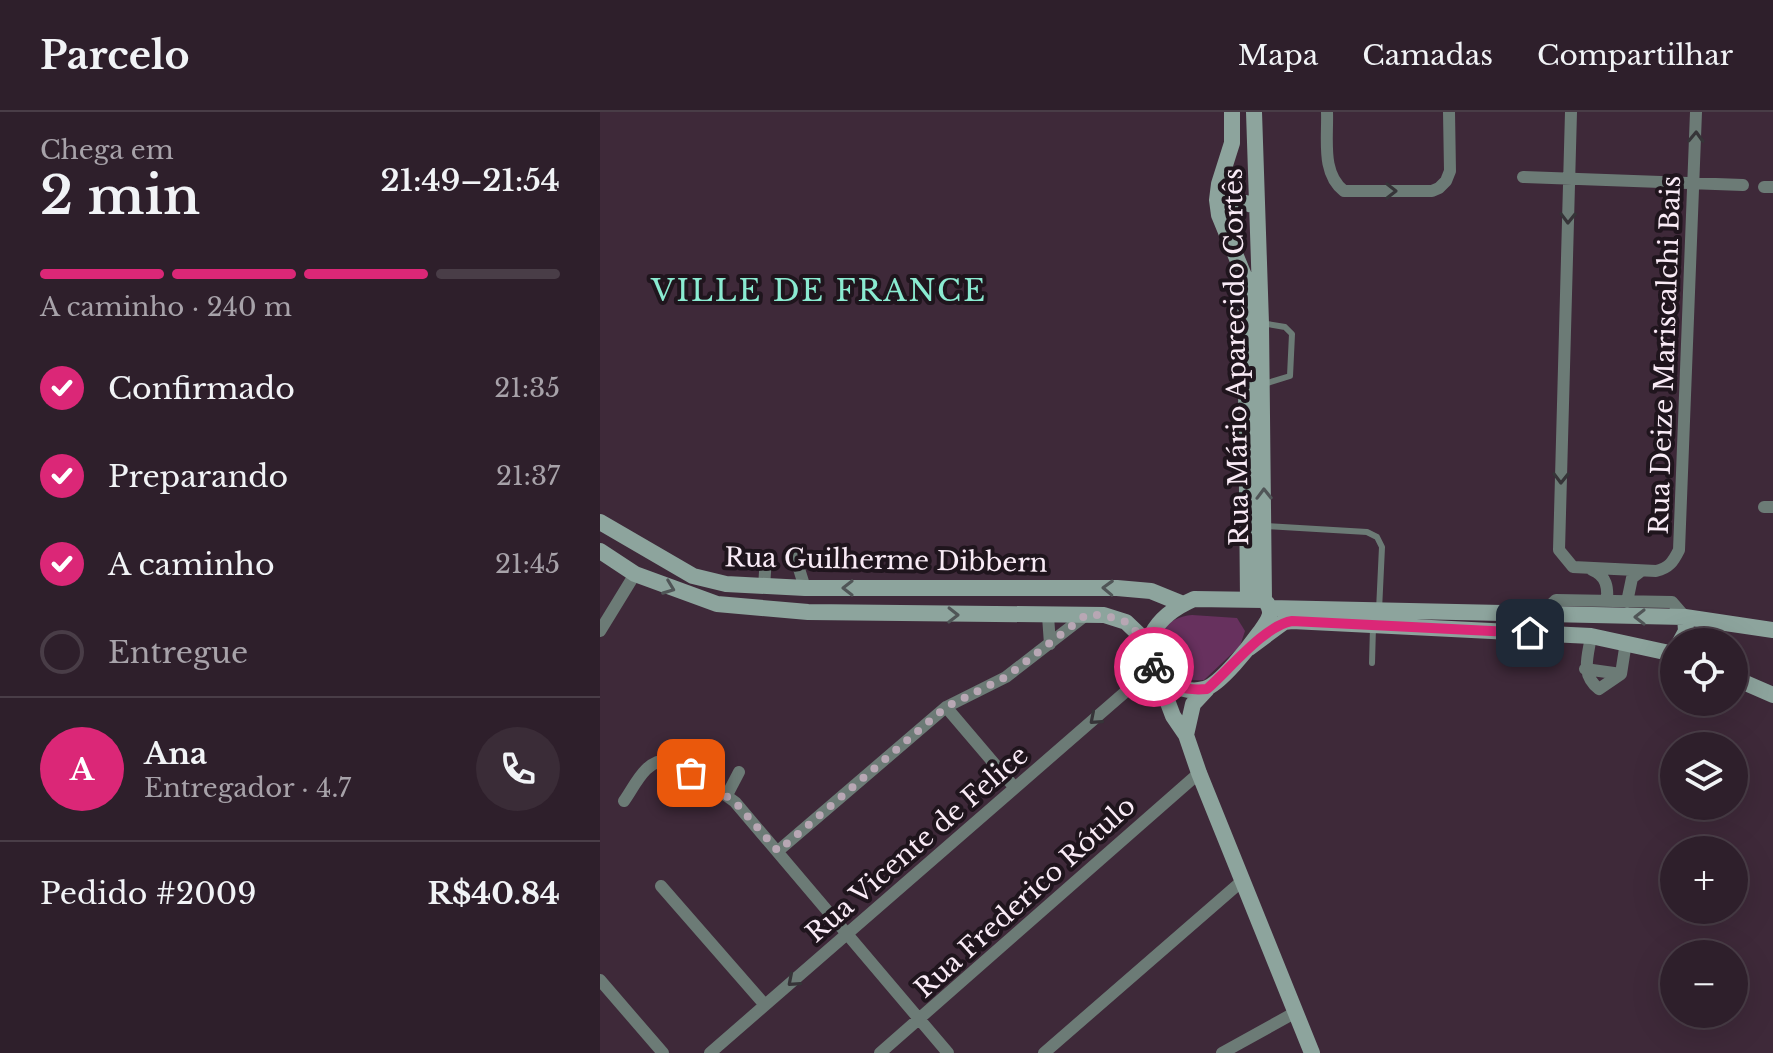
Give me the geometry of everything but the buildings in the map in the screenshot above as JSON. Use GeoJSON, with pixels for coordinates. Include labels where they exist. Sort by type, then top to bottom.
{"type":"FeatureCollection","features":[{"type":"Feature","properties":{"kind":"street","name":"Rua Mário Aparecido Cortês"},"geometry":{"type":"LineString","coordinates":[[1232,112],[1232,143],[1219,184],[1219,215],[1245,278],[1261,603]]}},
{"type":"Feature","properties":{"kind":"street","name":"Rua Mário Aparecido Cortês"},"geometry":{"type":"LineString","coordinates":[[1254,112],[1265,526],[1261,603]]}},
{"type":"Feature","properties":{"kind":"street"},"geometry":{"type":"LineString","coordinates":[[1327,112],[1328,172],[1334,183],[1344,191],[1432,191],[1446,181],[1450,171],[1449,112]]}},
{"type":"Feature","properties":{"kind":"street"},"geometry":{"type":"LineString","coordinates":[[1571,112],[1559,550],[1573,567],[1589,569],[1601,576],[1608,587],[1607,601]]}},
{"type":"Feature","properties":{"kind":"street","name":"Rua Deize Mariscalchi Bais"},"geometry":{"type":"LineString","coordinates":[[1589,569],[1665,569],[1679,550],[1696,112]]}},
{"type":"Feature","properties":{"kind":"street"},"geometry":{"type":"LineString","coordinates":[[1523,177],[1743,185]]}},
{"type":"Feature","properties":{"kind":"street"},"geometry":{"type":"LineString","coordinates":[[1219,184],[1228,192],[1239,195],[1256,189]]}},
{"type":"Feature","properties":{"kind":"street"},"geometry":{"type":"LineString","coordinates":[[1219,215],[1237,202],[1247,202],[1256,207]]}},
{"type":"Feature","properties":{"kind":"street","name":"Rua Guilherme Dibbern"},"geometry":{"type":"LineString","coordinates":[[600,522],[693,576],[726,584],[805,588],[1117,588],[1151,591],[1183,604]]}},
{"type":"Feature","properties":{"kind":"street","name":"Rua Guilherme Dibbern"},"geometry":{"type":"LineString","coordinates":[[600,551],[635,574],[717,604],[769,610],[1104,615],[1126,622],[1148,643]]}},
{"type":"Feature","properties":{"kind":"street"},"geometry":{"type":"LineString","coordinates":[[795,556],[805,588]]}},
{"type":"Feature","properties":{"kind":"street"},"geometry":{"type":"LineString","coordinates":[[764,587],[766,557]]}},
{"type":"Feature","properties":{"kind":"street","name":"Rua Deize Mariscalchi Bais"},"geometry":{"type":"LineString","coordinates":[[1627,602],[1632,578],[1641,571]]}},
{"type":"Feature","properties":{"kind":"street"},"geometry":{"type":"LineString","coordinates":[[600,631],[635,574]]}},
{"type":"Feature","properties":{"kind":"street"},"geometry":{"type":"LineString","coordinates":[[1312,1053],[1186,735],[1173,716],[1148,653],[1148,643],[1158,624],[1194,599],[1261,603],[1376,619],[1660,648]]}},
{"type":"Feature","properties":{"kind":"street"},"geometry":{"type":"LineString","coordinates":[[1540,615],[1556,600],[1672,602],[1685,617],[1686,628]]}},
{"type":"Feature","properties":{"kind":"street"},"geometry":{"type":"LineString","coordinates":[[1249,648],[1268,622],[1261,603]]}},
{"type":"Feature","properties":{"kind":"street"},"geometry":{"type":"LineString","coordinates":[[778,851],[946,707],[1006,677],[1086,615]]}},
{"type":"Feature","properties":{"kind":"street"},"geometry":{"type":"LineString","coordinates":[[1186,735],[1193,704],[1249,648],[1284,622],[1540,615],[1685,617],[1773,630]]}},
{"type":"Feature","properties":{"kind":"street"},"geometry":{"type":"LineString","coordinates":[[1048,616],[1050,644]]}},
{"type":"Feature","properties":{"kind":"street"},"geometry":{"type":"LineString","coordinates":[[1698,628],[1706,619]]}},
{"type":"Feature","properties":{"kind":"street"},"geometry":{"type":"LineString","coordinates":[[1590,639],[1585,669],[1621,674],[1626,645]]}},
{"type":"Feature","properties":{"kind":"street"},"geometry":{"type":"LineString","coordinates":[[1155,669],[1166,681],[1180,688],[1207,689]]}},
{"type":"Feature","properties":{"kind":"street","name":"Rua Vicente de Felice"},"geometry":{"type":"LineString","coordinates":[[710,1053],[1155,669]]}},
{"type":"Feature","properties":{"kind":"street"},"geometry":{"type":"LineString","coordinates":[[1748,684],[1773,695]]}},
{"type":"Feature","properties":{"kind":"street"},"geometry":{"type":"LineString","coordinates":[[946,707],[1015,788]]}},
{"type":"Feature","properties":{"kind":"street"},"geometry":{"type":"LineString","coordinates":[[624,801],[649,765],[658,760],[668,760],[727,795],[948,1053]]}},
{"type":"Feature","properties":{"kind":"street"},"geometry":{"type":"LineString","coordinates":[[727,795],[739,772]]}},
{"type":"Feature","properties":{"kind":"street","name":"Rua Frederico Rótulo"},"geometry":{"type":"LineString","coordinates":[[880,1053],[1199,773]]}},
{"type":"Feature","properties":{"kind":"street"},"geometry":{"type":"LineString","coordinates":[[1044,1053],[1242,881]]}},
{"type":"Feature","properties":{"kind":"street"},"geometry":{"type":"LineString","coordinates":[[661,886],[765,1005]]}},
{"type":"Feature","properties":{"kind":"street"},"geometry":{"type":"LineString","coordinates":[[600,980],[663,1053]]}},
{"type":"Feature","properties":{"kind":"street"},"geometry":{"type":"LineString","coordinates":[[1222,1053],[1296,1012]]}},
{"type":"Feature","properties":{"kind":"lane"},"geometry":{"type":"LineString","coordinates":[[1261,323],[1285,327],[1292,334],[1290,376],[1262,384]]}},
{"type":"Feature","properties":{"kind":"lane"},"geometry":{"type":"LineString","coordinates":[[1265,526],[1367,532],[1377,537],[1382,547],[1372,663]]}},
{"type":"Feature","properties":{"kind":"shaded area"},"geometry":{"type":"Polygon","coordinates":[[[1192,615],[1237,618],[1245,631],[1240,646],[1204,680],[1186,679],[1172,673],[1158,651],[1164,628],[1175,619],[1192,615]]]}},
{"type":"Feature","properties":{"kind":"way so far"},"geometry":{"type":"LineString","coordinates":[[691,773],[735,802],[778,851],[946,707],[1006,677],[1086,615],[1104,615],[1126,622],[1148,643],[1148,653],[1154,667]]}},
{"type":"Feature","properties":{"kind":"district","name":"VILLE DE FRANCE"},"geometry":{"type":"Point","coordinates":[819,291]}},
{"type":"Feature","properties":{"kind":"route"},"geometry":{"type":"LineString","coordinates":[[1154,667],[1166,681],[1180,688],[1207,689],[1249,648],[1284,622],[1292,621],[1530,633]]}}]}
